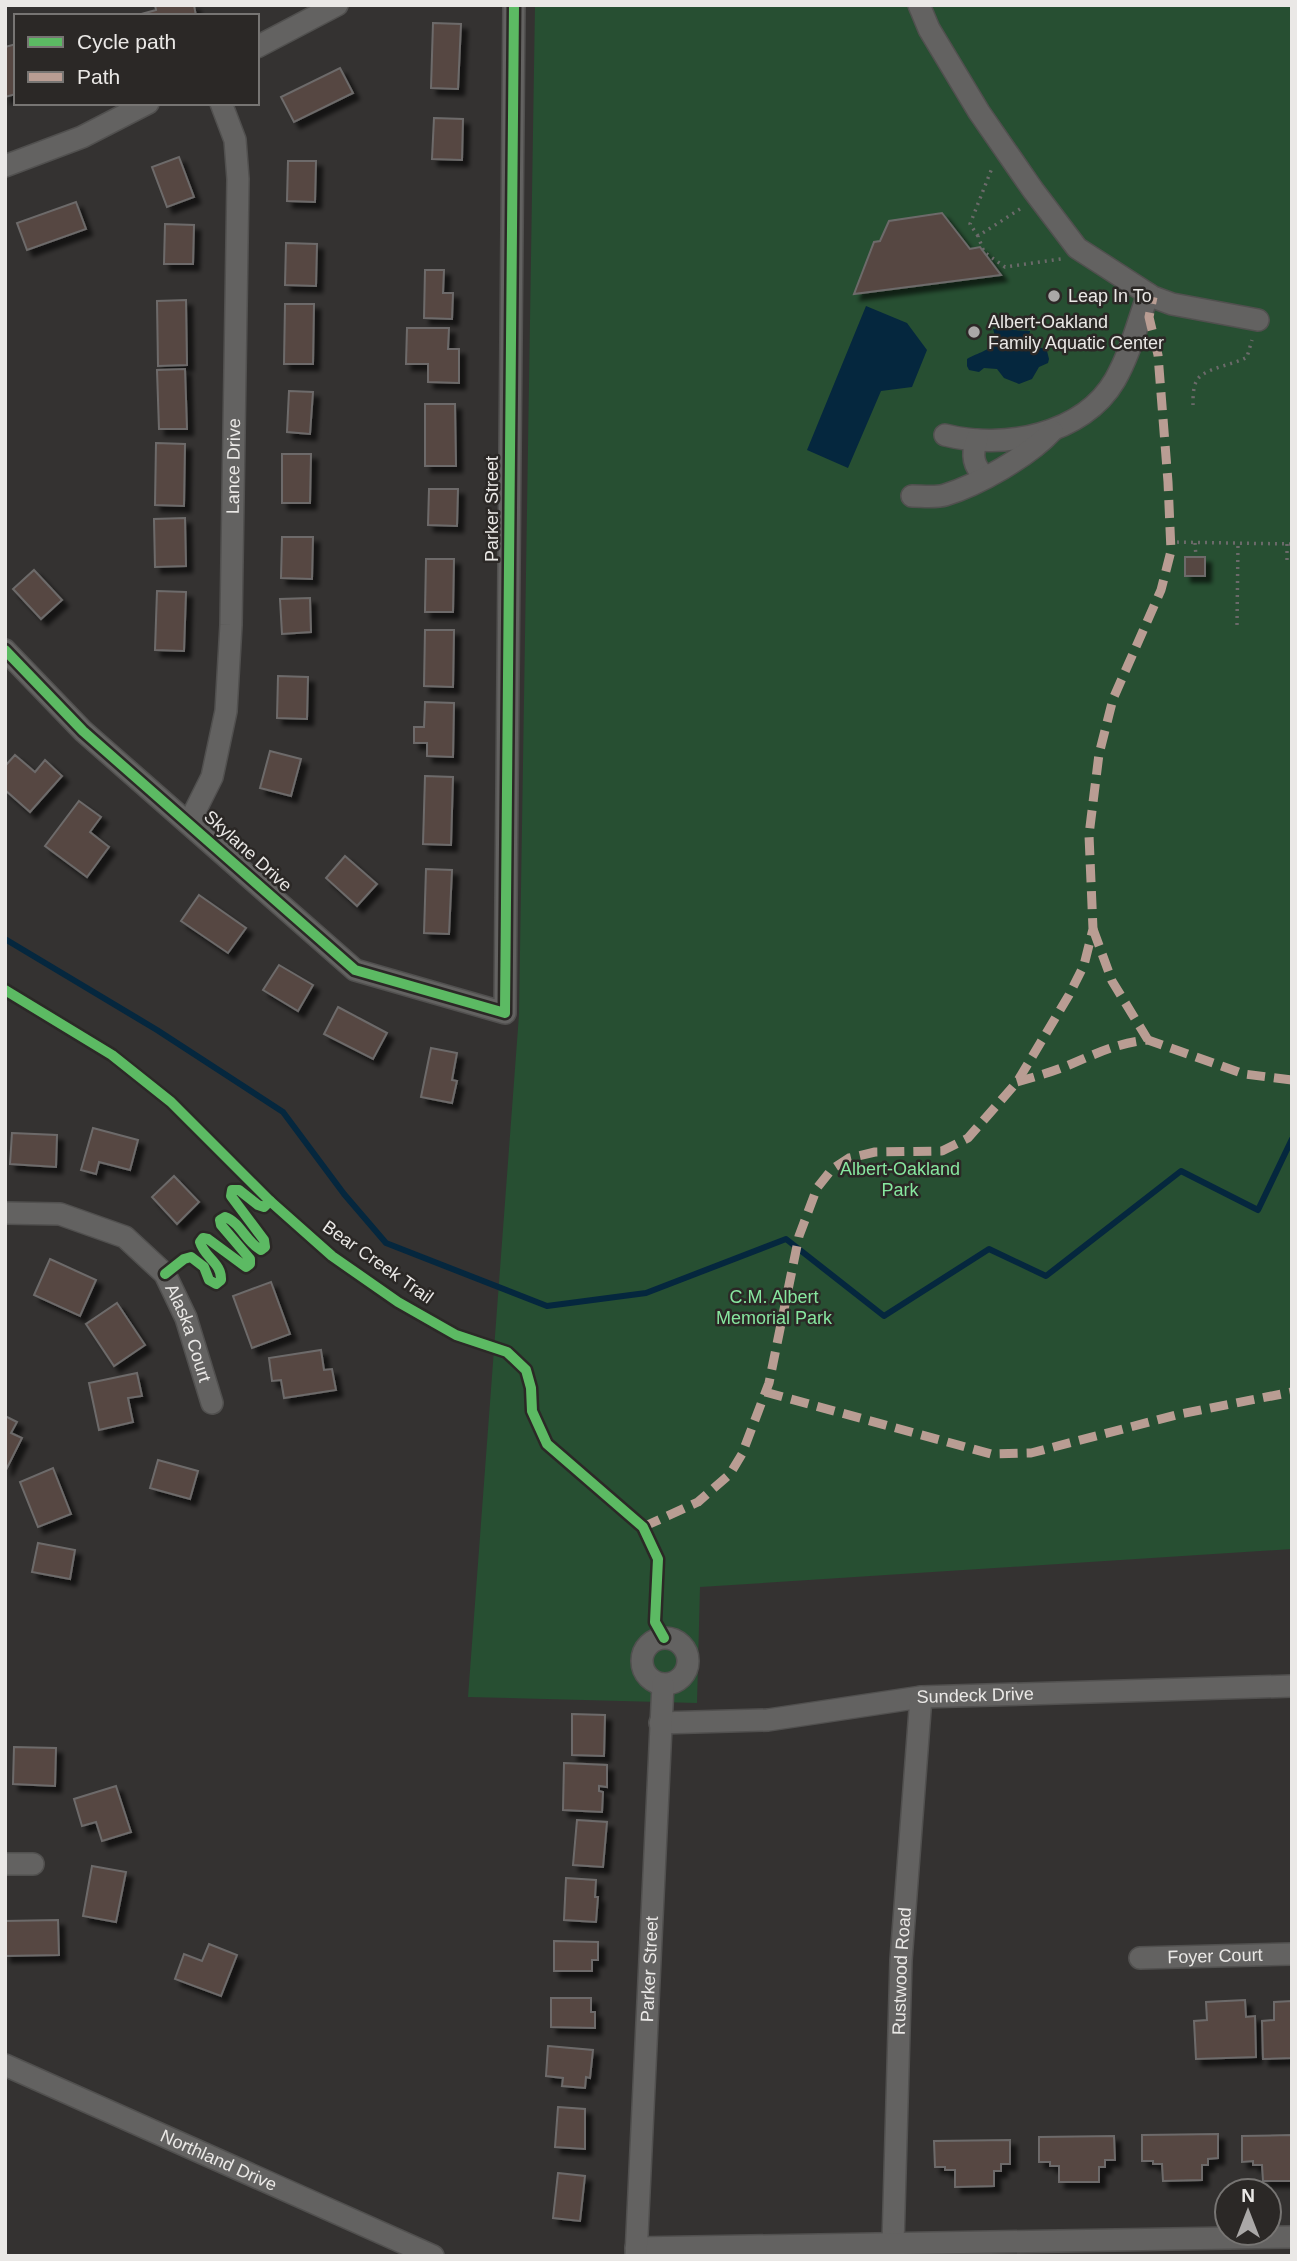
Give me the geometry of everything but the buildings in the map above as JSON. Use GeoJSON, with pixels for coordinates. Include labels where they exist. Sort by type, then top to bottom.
{"type":"FeatureCollection","features":[{"type":"Feature","properties":{"kind":"street"},"geometry":{"type":"LineString","coordinates":[[259,46],[337,5]]}},
{"type":"Feature","properties":{"kind":"street","name":"Parker Street"},"geometry":{"type":"LineString","coordinates":[[505,1013],[514,5]]}},
{"type":"Feature","properties":{"kind":"street"},"geometry":{"type":"LineString","coordinates":[[919,5],[929,29],[979,113],[1077,248],[1148,294],[1172,304],[1258,320]]}},
{"type":"Feature","properties":{"kind":"street"},"geometry":{"type":"LineString","coordinates":[[5,166],[82,137],[144,105]]}},
{"type":"Feature","properties":{"kind":"street","name":"Lance Drive"},"geometry":{"type":"LineString","coordinates":[[189,823],[212,777],[226,711],[230,637],[238,178],[235,140],[222,105]]}},
{"type":"Feature","properties":{"kind":"street"},"geometry":{"type":"LineString","coordinates":[[945,435],[962,440],[1009,439],[1053,430],[1082,415],[1101,398],[1115,380],[1148,294]]}},
{"type":"Feature","properties":{"kind":"street"},"geometry":{"type":"LineString","coordinates":[[912,496],[943,496],[998,471],[1042,442],[1053,430]]}},
{"type":"Feature","properties":{"kind":"street"},"geometry":{"type":"LineString","coordinates":[[977,440],[973,457],[976,468],[985,477]]}},
{"type":"Feature","properties":{"kind":"street","name":"Skylane Drive"},"geometry":{"type":"LineString","coordinates":[[5,650],[83,731],[355,970],[505,1013]]}},
{"type":"Feature","properties":{"kind":"street","name":"Alaska Court"},"geometry":{"type":"LineString","coordinates":[[5,1213],[60,1214],[125,1237],[165,1274],[186,1318],[212,1404]]}},
{"type":"Feature","properties":{"kind":"street","name":"Parker Street"},"geometry":{"type":"LineString","coordinates":[[636,2252],[663,1684]]}},
{"type":"Feature","properties":{"kind":"street","name":"Sundeck Drive"},"geometry":{"type":"LineString","coordinates":[[660,1723],[768,1720],[921,1697],[1292,1686]]}},
{"type":"Feature","properties":{"kind":"street","name":"Rustwood Road"},"geometry":{"type":"LineString","coordinates":[[893,2244],[901,1960],[921,1697]]}},
{"type":"Feature","properties":{"kind":"street"},"geometry":{"type":"LineString","coordinates":[[5,1864],[33,1864]]}},
{"type":"Feature","properties":{"kind":"street","name":"Foyer Court"},"geometry":{"type":"LineString","coordinates":[[1140,1958],[1292,1954]]}},
{"type":"Feature","properties":{"kind":"street","name":"Northland Drive"},"geometry":{"type":"LineString","coordinates":[[5,2065],[433,2256]]}},
{"type":"Feature","properties":{"kind":"street"},"geometry":{"type":"LineString","coordinates":[[636,2252],[893,2244],[1292,2237]]}},
{"type":"Feature","properties":{"kind":"path"},"geometry":{"type":"LineString","coordinates":[[991,168],[970,224],[984,252],[1005,267],[1058,261],[1077,248]]}},
{"type":"Feature","properties":{"kind":"path"},"geometry":{"type":"LineString","coordinates":[[978,236],[1020,209]]}},
{"type":"Feature","properties":{"kind":"path"},"geometry":{"type":"LineString","coordinates":[[1193,405],[1198,378],[1247,357],[1258,320]]}},
{"type":"Feature","properties":{"kind":"path"},"geometry":{"type":"LineString","coordinates":[[1170,542],[1289,544],[1287,561]]}},
{"type":"Feature","properties":{"kind":"path"},"geometry":{"type":"LineString","coordinates":[[1195,542],[1196,557]]}},
{"type":"Feature","properties":{"kind":"path"},"geometry":{"type":"LineString","coordinates":[[1237,625],[1238,543]]}},
{"type":"Feature","properties":{"kind":"green space","name":"Albert-Oakland Park"},"geometry":{"type":"Polygon","coordinates":[[[535,5],[1292,5],[1292,1549],[700,1587],[697,1703],[468,1697],[519,1015],[535,5]]]}},
{"type":"Feature","properties":{"kind":"water"},"geometry":{"type":"Polygon","coordinates":[[[866,306],[907,323],[927,350],[912,387],[881,391],[848,468],[807,450],[866,306]]]}},
{"type":"Feature","properties":{"kind":"water"},"geometry":{"type":"Polygon","coordinates":[[[993,329],[1030,331],[1030,347],[1047,351],[1048,363],[1039,367],[1032,379],[1019,384],[1004,378],[997,369],[984,368],[979,372],[969,370],[967,359],[987,349],[996,339],[993,329]]]}},
{"type":"Feature","properties":{"kind":"waterway"},"geometry":{"type":"LineString","coordinates":[[5,939],[157,1030],[283,1112],[344,1194],[386,1243],[547,1306],[646,1293],[786,1239],[884,1316],[989,1249],[1046,1276],[1181,1171],[1258,1210],[1292,1139]]}},
{"type":"Feature","properties":{"kind":"marked path"},"geometry":{"type":"LineString","coordinates":[[643,1527],[698,1502],[730,1474],[742,1454],[769,1383],[799,1236],[817,1188],[832,1169],[849,1158],[875,1152],[942,1151],[968,1138],[1017,1082],[1084,965],[1093,929],[1089,835],[1099,754],[1113,699],[1161,590],[1171,551],[1158,355],[1149,317],[1153,297]]}},
{"type":"Feature","properties":{"kind":"marked path"},"geometry":{"type":"LineString","coordinates":[[1093,929],[1112,981],[1148,1040]]}},
{"type":"Feature","properties":{"kind":"marked path"},"geometry":{"type":"LineString","coordinates":[[1017,1082],[1118,1046],[1148,1040],[1244,1074],[1292,1080]]}},
{"type":"Feature","properties":{"kind":"marked path"},"geometry":{"type":"LineString","coordinates":[[765,1392],[991,1454],[1031,1453],[1180,1414],[1292,1392]]}},
{"type":"Feature","properties":{"kind":"cycle path"},"geometry":{"type":"LineString","coordinates":[[5,650],[83,731],[355,970],[505,1013],[514,5]]}},
{"type":"Feature","properties":{"kind":"cycle path","name":"Bear Creek Trail"},"geometry":{"type":"LineString","coordinates":[[5,990],[112,1055],[171,1102],[270,1201],[332,1256],[398,1302],[456,1335],[507,1352],[526,1370],[531,1388],[532,1411],[547,1444],[643,1527],[658,1559],[655,1622],[664,1638]]}},
{"type":"Feature","properties":{"kind":"cycle path"},"geometry":{"type":"LineString","coordinates":[[165,1274],[184,1259],[191,1257],[204,1267],[209,1280],[216,1284],[221,1280],[219,1269],[202,1247],[200,1242],[203,1238],[246,1267],[250,1264],[250,1259],[221,1225],[220,1220],[225,1217],[230,1220],[261,1250],[265,1247],[264,1240],[231,1196],[232,1190],[239,1190],[264,1207],[270,1201]]}},
{"type":"Feature","properties":{"kind":"place","name":"Leap In To"},"geometry":{"type":"Point","coordinates":[1054,296]}},
{"type":"Feature","properties":{"kind":"place","name":"Albert-Oakland Family Aquatic Center"},"geometry":{"type":"Point","coordinates":[974,332]}},
{"type":"Feature","properties":{"kind":"park label","name":"C.M. Albert Memorial Park"},"geometry":{"type":"Point","coordinates":[774,1307]}}]}
